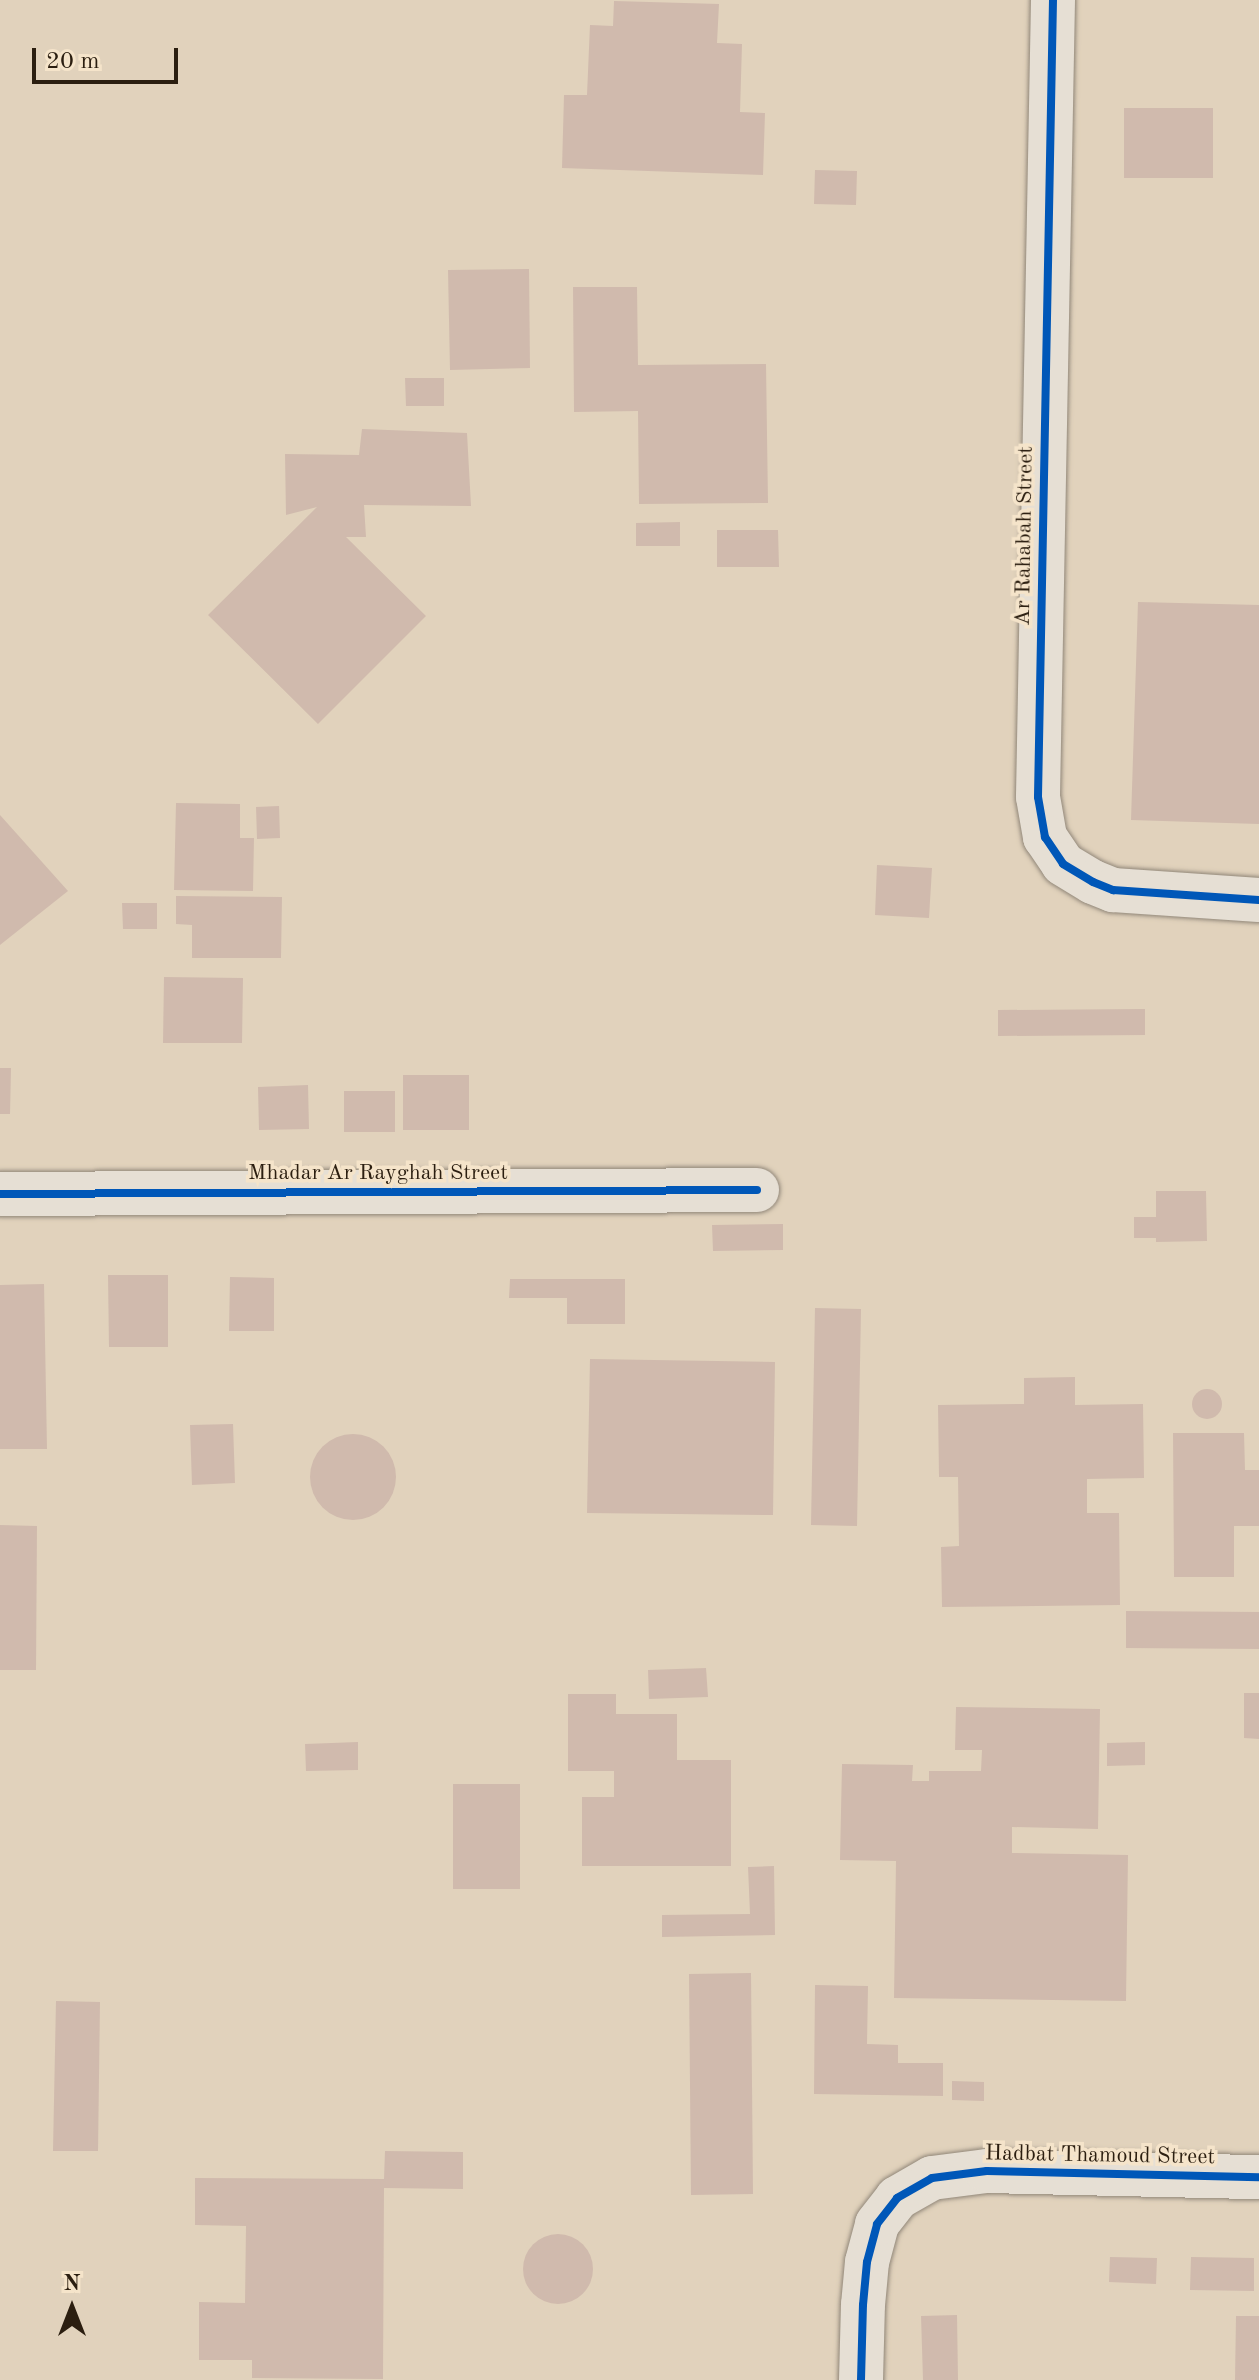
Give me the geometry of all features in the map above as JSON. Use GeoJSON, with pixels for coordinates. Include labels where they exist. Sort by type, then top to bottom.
{"type":"FeatureCollection","features":[{"type":"Feature","properties":{"kind":"street","name":"Ar Rahabah Street"},"geometry":{"type":"LineString","coordinates":[[1053,0],[1038,797],[1045,837],[1063,864],[1113,890],[1259,900]]}},
{"type":"Feature","properties":{"kind":"street","name":"Mhadar Ar Rayghah Street"},"geometry":{"type":"LineString","coordinates":[[0,1194],[757,1190]]}},
{"type":"Feature","properties":{"kind":"street","name":"Hadbat Thamoud Street"},"geometry":{"type":"LineString","coordinates":[[861,2380],[867,2262],[877,2224],[897,2198],[932,2178],[987,2171],[1259,2177]]}},
{"type":"Feature","properties":{"kind":"building"},"geometry":{"type":"Polygon","coordinates":[[[614,1],[719,4],[717,43],[742,44],[740,112],[765,113],[763,175],[562,168],[564,95],[587,95],[590,25],[613,26],[614,1]]]}},
{"type":"Feature","properties":{"kind":"building"},"geometry":{"type":"Polygon","coordinates":[[[1124,108],[1213,108],[1213,178],[1124,178],[1124,108]]]}},
{"type":"Feature","properties":{"kind":"building"},"geometry":{"type":"Polygon","coordinates":[[[815,170],[857,171],[856,205],[814,204],[815,170]]]}},
{"type":"Feature","properties":{"kind":"building"},"geometry":{"type":"Polygon","coordinates":[[[529,269],[530,368],[450,370],[448,270],[529,269]]]}},
{"type":"Feature","properties":{"kind":"building"},"geometry":{"type":"Polygon","coordinates":[[[573,287],[637,287],[638,365],[766,364],[768,503],[639,504],[638,411],[574,412],[573,287]]]}},
{"type":"Feature","properties":{"kind":"building"},"geometry":{"type":"Polygon","coordinates":[[[405,378],[444,378],[444,406],[406,406],[405,378]]]}},
{"type":"Feature","properties":{"kind":"building"},"geometry":{"type":"Polygon","coordinates":[[[362,429],[467,433],[471,506],[364,505],[366,537],[346,537],[426,616],[318,724],[208,615],[317,507],[286,515],[285,454],[359,455],[362,429]]]}},
{"type":"Feature","properties":{"kind":"building"},"geometry":{"type":"Polygon","coordinates":[[[680,522],[680,546],[636,546],[636,523],[680,522]]]}},
{"type":"Feature","properties":{"kind":"building"},"geometry":{"type":"Polygon","coordinates":[[[717,530],[778,530],[779,567],[717,567],[717,530]]]}},
{"type":"Feature","properties":{"kind":"building"},"geometry":{"type":"Polygon","coordinates":[[[1138,602],[1259,605],[1259,824],[1131,820],[1138,602]]]}},
{"type":"Feature","properties":{"kind":"building"},"geometry":{"type":"Polygon","coordinates":[[[176,803],[240,804],[240,838],[254,838],[253,891],[174,890],[176,803]]]}},
{"type":"Feature","properties":{"kind":"building"},"geometry":{"type":"Polygon","coordinates":[[[279,806],[280,838],[257,839],[256,807],[279,806]]]}},
{"type":"Feature","properties":{"kind":"building"},"geometry":{"type":"Polygon","coordinates":[[[0,815],[68,891],[0,945],[0,815]]]}},
{"type":"Feature","properties":{"kind":"building"},"geometry":{"type":"Polygon","coordinates":[[[877,865],[932,868],[929,918],[875,915],[877,865]]]}},
{"type":"Feature","properties":{"kind":"building"},"geometry":{"type":"Polygon","coordinates":[[[176,896],[282,897],[281,958],[192,958],[192,925],[176,924],[176,896]]]}},
{"type":"Feature","properties":{"kind":"building"},"geometry":{"type":"Polygon","coordinates":[[[122,903],[157,903],[157,929],[123,929],[122,903]]]}},
{"type":"Feature","properties":{"kind":"building"},"geometry":{"type":"Polygon","coordinates":[[[164,977],[243,978],[242,1043],[163,1043],[164,977]]]}},
{"type":"Feature","properties":{"kind":"building"},"geometry":{"type":"Polygon","coordinates":[[[1145,1009],[1145,1035],[998,1036],[998,1010],[1145,1009]]]}},
{"type":"Feature","properties":{"kind":"building"},"geometry":{"type":"Polygon","coordinates":[[[0,1068],[11,1068],[10,1114],[0,1114],[0,1068]]]}},
{"type":"Feature","properties":{"kind":"building"},"geometry":{"type":"Polygon","coordinates":[[[403,1075],[469,1075],[469,1130],[403,1130],[403,1075]]]}},
{"type":"Feature","properties":{"kind":"building"},"geometry":{"type":"Polygon","coordinates":[[[308,1085],[309,1129],[259,1130],[258,1087],[308,1085]]]}},
{"type":"Feature","properties":{"kind":"building"},"geometry":{"type":"Polygon","coordinates":[[[344,1091],[395,1091],[395,1132],[344,1132],[344,1091]]]}},
{"type":"Feature","properties":{"kind":"building"},"geometry":{"type":"Polygon","coordinates":[[[1156,1191],[1206,1191],[1207,1241],[1156,1242],[1156,1238],[1134,1238],[1134,1217],[1156,1217],[1156,1191]]]}},
{"type":"Feature","properties":{"kind":"building"},"geometry":{"type":"Polygon","coordinates":[[[783,1224],[783,1250],[713,1251],[712,1225],[783,1224]]]}},
{"type":"Feature","properties":{"kind":"building"},"geometry":{"type":"Polygon","coordinates":[[[108,1275],[168,1275],[168,1347],[109,1347],[108,1275]]]}},
{"type":"Feature","properties":{"kind":"building"},"geometry":{"type":"Polygon","coordinates":[[[230,1277],[274,1278],[274,1331],[229,1331],[230,1277]]]}},
{"type":"Feature","properties":{"kind":"building"},"geometry":{"type":"Polygon","coordinates":[[[510,1279],[625,1279],[625,1324],[567,1324],[567,1298],[509,1298],[510,1279]]]}},
{"type":"Feature","properties":{"kind":"building"},"geometry":{"type":"Polygon","coordinates":[[[44,1284],[47,1449],[0,1449],[0,1285],[44,1284]]]}},
{"type":"Feature","properties":{"kind":"building"},"geometry":{"type":"Polygon","coordinates":[[[815,1308],[861,1309],[857,1526],[811,1525],[815,1308]]]}},
{"type":"Feature","properties":{"kind":"building"},"geometry":{"type":"Polygon","coordinates":[[[590,1359],[775,1362],[773,1515],[587,1513],[590,1359]]]}},
{"type":"Feature","properties":{"kind":"building"},"geometry":{"type":"Polygon","coordinates":[[[1075,1377],[1075,1405],[1143,1404],[1144,1478],[1087,1479],[1087,1513],[1119,1513],[1120,1605],[942,1607],[941,1547],[959,1546],[958,1477],[939,1477],[938,1405],[1024,1404],[1024,1378],[1075,1377]]]}},
{"type":"Feature","properties":{"kind":"building"},"geometry":{"type":"Polygon","coordinates":[[[1207,1389],[1218,1393],[1222,1404],[1218,1415],[1207,1419],[1196,1415],[1192,1404],[1196,1393],[1207,1389]]]}},
{"type":"Feature","properties":{"kind":"building"},"geometry":{"type":"Polygon","coordinates":[[[233,1424],[235,1483],[192,1485],[190,1425],[233,1424]]]}},
{"type":"Feature","properties":{"kind":"building"},"geometry":{"type":"Polygon","coordinates":[[[1173,1433],[1244,1433],[1245,1470],[1259,1470],[1259,1526],[1234,1526],[1234,1577],[1174,1577],[1173,1433]]]}},
{"type":"Feature","properties":{"kind":"building"},"geometry":{"type":"Polygon","coordinates":[[[353,1434],[369,1438],[383,1447],[392,1461],[396,1477],[392,1493],[383,1507],[369,1516],[353,1520],[337,1516],[323,1507],[314,1493],[310,1477],[314,1461],[323,1447],[337,1438],[353,1434]]]}},
{"type":"Feature","properties":{"kind":"building"},"geometry":{"type":"Polygon","coordinates":[[[0,1525],[37,1526],[36,1670],[0,1670],[0,1525]]]}},
{"type":"Feature","properties":{"kind":"building"},"geometry":{"type":"Polygon","coordinates":[[[1126,1611],[1259,1612],[1259,1649],[1126,1648],[1126,1611]]]}},
{"type":"Feature","properties":{"kind":"building"},"geometry":{"type":"Polygon","coordinates":[[[706,1668],[708,1697],[649,1699],[648,1670],[706,1668]]]}},
{"type":"Feature","properties":{"kind":"building"},"geometry":{"type":"Polygon","coordinates":[[[1244,1693],[1259,1693],[1259,1739],[1244,1738],[1244,1693]]]}},
{"type":"Feature","properties":{"kind":"building"},"geometry":{"type":"Polygon","coordinates":[[[568,1694],[616,1694],[616,1714],[677,1714],[677,1760],[731,1760],[731,1866],[582,1866],[582,1797],[614,1797],[614,1771],[568,1771],[568,1694]]]}},
{"type":"Feature","properties":{"kind":"building"},"geometry":{"type":"Polygon","coordinates":[[[956,1707],[1100,1709],[1098,1829],[1012,1827],[1012,1853],[1128,1855],[1126,2001],[894,1998],[896,1861],[840,1860],[842,1764],[913,1765],[912,1781],[929,1781],[929,1771],[981,1771],[982,1750],[955,1750],[956,1707]]]}},
{"type":"Feature","properties":{"kind":"building"},"geometry":{"type":"Polygon","coordinates":[[[358,1742],[358,1770],[306,1771],[305,1744],[358,1742]]]}},
{"type":"Feature","properties":{"kind":"building"},"geometry":{"type":"Polygon","coordinates":[[[1145,1742],[1145,1765],[1107,1766],[1107,1743],[1145,1742]]]}},
{"type":"Feature","properties":{"kind":"building"},"geometry":{"type":"Polygon","coordinates":[[[453,1784],[520,1784],[520,1889],[453,1889],[453,1784]]]}},
{"type":"Feature","properties":{"kind":"building"},"geometry":{"type":"Polygon","coordinates":[[[774,1866],[775,1935],[662,1937],[662,1915],[750,1914],[748,1867],[774,1866]]]}},
{"type":"Feature","properties":{"kind":"building"},"geometry":{"type":"Polygon","coordinates":[[[751,1973],[753,2194],[691,2195],[689,1974],[751,1973]]]}},
{"type":"Feature","properties":{"kind":"building"},"geometry":{"type":"Polygon","coordinates":[[[815,1985],[868,1986],[867,2044],[898,2045],[898,2063],[943,2063],[943,2096],[814,2094],[815,1985]]]}},
{"type":"Feature","properties":{"kind":"building"},"geometry":{"type":"Polygon","coordinates":[[[56,2001],[100,2002],[98,2151],[53,2151],[56,2001]]]}},
{"type":"Feature","properties":{"kind":"building"},"geometry":{"type":"Polygon","coordinates":[[[952,2081],[984,2082],[984,2101],[952,2100],[952,2081]]]}},
{"type":"Feature","properties":{"kind":"building"},"geometry":{"type":"Polygon","coordinates":[[[385,2151],[463,2152],[463,2189],[384,2188],[383,2379],[252,2378],[252,2360],[199,2360],[199,2302],[245,2303],[246,2226],[195,2225],[195,2178],[384,2179],[385,2151]]]}},
{"type":"Feature","properties":{"kind":"building"},"geometry":{"type":"Polygon","coordinates":[[[558,2234],[583,2244],[593,2269],[583,2294],[558,2304],[533,2294],[523,2269],[533,2244],[558,2234]]]}},
{"type":"Feature","properties":{"kind":"building"},"geometry":{"type":"Polygon","coordinates":[[[1110,2257],[1157,2258],[1156,2284],[1109,2282],[1110,2257]]]}},
{"type":"Feature","properties":{"kind":"building"},"geometry":{"type":"Polygon","coordinates":[[[1191,2257],[1254,2258],[1254,2291],[1190,2290],[1191,2257]]]}},
{"type":"Feature","properties":{"kind":"building"},"geometry":{"type":"Polygon","coordinates":[[[957,2315],[958,2380],[923,2380],[921,2316],[957,2315]]]}},
{"type":"Feature","properties":{"kind":"building"},"geometry":{"type":"Polygon","coordinates":[[[1236,2316],[1259,2316],[1259,2380],[1235,2380],[1236,2316]]]}},
{"type":"Feature","properties":{"kind":"cycle path"},"geometry":{"type":"LineString","coordinates":[[1053,0],[1038,797],[1045,837],[1063,864],[1113,890],[1259,900]]}},
{"type":"Feature","properties":{"kind":"cycle path"},"geometry":{"type":"LineString","coordinates":[[0,1194],[757,1190]]}},
{"type":"Feature","properties":{"kind":"cycle path"},"geometry":{"type":"LineString","coordinates":[[861,2380],[867,2262],[877,2224],[897,2198],[932,2178],[987,2171],[1259,2177]]}}]}
